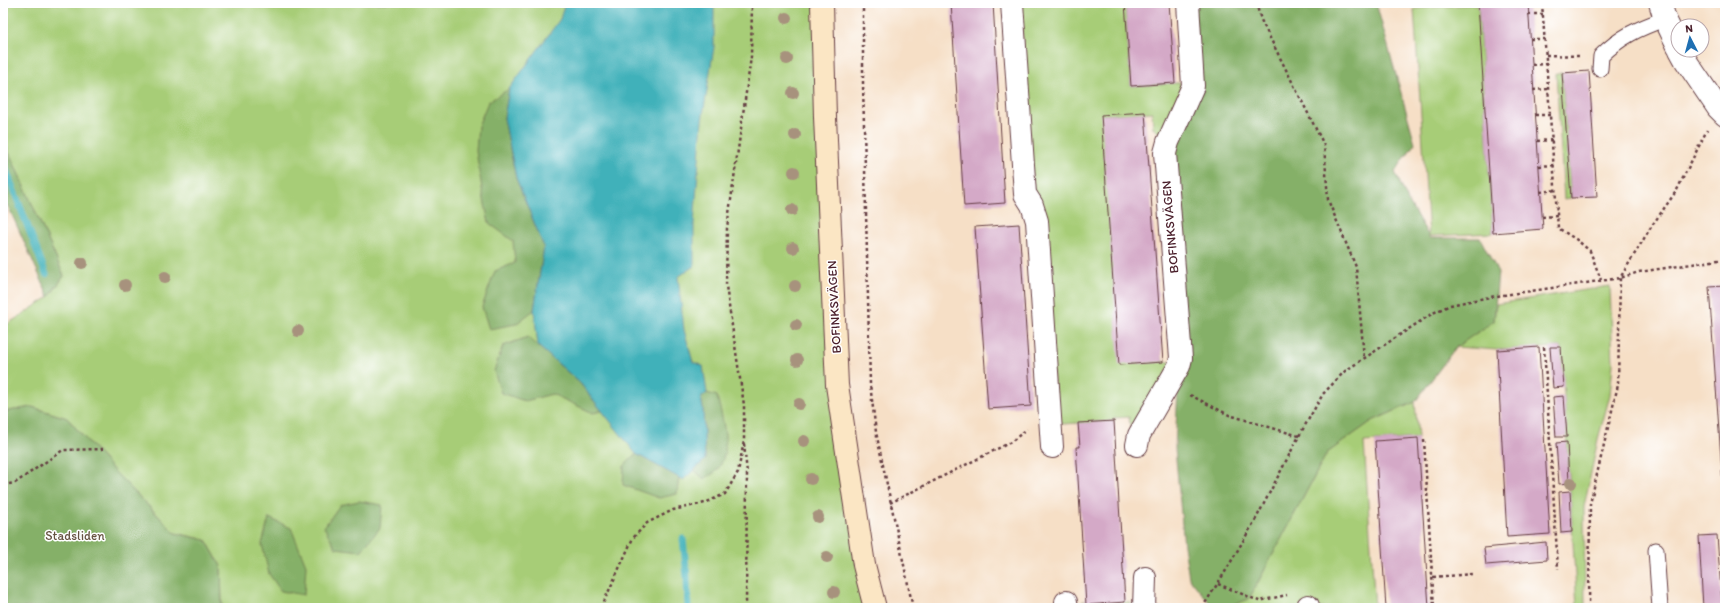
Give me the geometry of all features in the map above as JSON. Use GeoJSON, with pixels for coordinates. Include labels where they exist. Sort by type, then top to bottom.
{"type":"FeatureCollection","features":[{"type":"Feature","properties":{"kind":"street","name":"BOFINKSVÄGEN"},"geometry":{"type":"LineString","coordinates":[[822,3],[825,125],[837,385],[864,565],[875,608]]}},
{"type":"Feature","properties":{"kind":"street"},"geometry":{"type":"LineString","coordinates":[[1012,3],[1025,194],[1032,205],[1037,221],[1052,447]]}},
{"type":"Feature","properties":{"kind":"street","name":"BOFINKSVÄGEN"},"geometry":{"type":"LineString","coordinates":[[1137,445],[1139,435],[1179,366],[1181,358],[1165,153],[1168,142],[1193,86],[1188,3]]}},
{"type":"Feature","properties":{"kind":"street"},"geometry":{"type":"LineString","coordinates":[[1662,11],[1670,28]]}},
{"type":"Feature","properties":{"kind":"street"},"geometry":{"type":"LineString","coordinates":[[1684,58],[1722,111]]}},
{"type":"Feature","properties":{"kind":"street"},"geometry":{"type":"LineString","coordinates":[[1144,608],[1145,578]]}},
{"type":"Feature","properties":{"kind":"lane"},"geometry":{"type":"LineString","coordinates":[[1600,62],[1619,40],[1662,11]]}},
{"type":"Feature","properties":{"kind":"lane"},"geometry":{"type":"LineString","coordinates":[[1656,550],[1660,608]]}},
{"type":"Feature","properties":{"kind":"path"},"geometry":{"type":"LineString","coordinates":[[746,608],[747,473],[744,441],[744,405],[726,286],[727,228],[751,57],[752,3]]}},
{"type":"Feature","properties":{"kind":"path"},"geometry":{"type":"LineString","coordinates":[[863,3],[863,82],[870,384],[876,432],[913,608]]}},
{"type":"Feature","properties":{"kind":"path"},"geometry":{"type":"LineString","coordinates":[[1256,3],[1261,20],[1324,145],[1328,200],[1356,267],[1364,358]]}},
{"type":"Feature","properties":{"kind":"path"},"geometry":{"type":"LineString","coordinates":[[1542,3],[1558,228],[1577,240],[1590,251],[1601,280]]}},
{"type":"Feature","properties":{"kind":"path"},"geometry":{"type":"LineString","coordinates":[[1528,14],[1543,14]]}},
{"type":"Feature","properties":{"kind":"path"},"geometry":{"type":"LineString","coordinates":[[1530,39],[1544,38]]}},
{"type":"Feature","properties":{"kind":"path"},"geometry":{"type":"LineString","coordinates":[[1546,55],[1600,62]]}},
{"type":"Feature","properties":{"kind":"path"},"geometry":{"type":"LineString","coordinates":[[1532,65],[1546,64]]}},
{"type":"Feature","properties":{"kind":"path"},"geometry":{"type":"LineString","coordinates":[[1534,90],[1548,89]]}},
{"type":"Feature","properties":{"kind":"path"},"geometry":{"type":"LineString","coordinates":[[1589,608],[1590,504],[1618,386],[1620,278],[1650,227],[1677,190],[1722,111]]}},
{"type":"Feature","properties":{"kind":"path"},"geometry":{"type":"LineString","coordinates":[[1535,115],[1550,115]]}},
{"type":"Feature","properties":{"kind":"path"},"geometry":{"type":"LineString","coordinates":[[1537,141],[1552,140]]}},
{"type":"Feature","properties":{"kind":"path"},"geometry":{"type":"LineString","coordinates":[[1538,166],[1554,165]]}},
{"type":"Feature","properties":{"kind":"path"},"geometry":{"type":"LineString","coordinates":[[1540,192],[1556,190]]}},
{"type":"Feature","properties":{"kind":"path"},"geometry":{"type":"LineString","coordinates":[[1542,217],[1557,216]]}},
{"type":"Feature","properties":{"kind":"path"},"geometry":{"type":"LineString","coordinates":[[1202,608],[1218,584],[1257,516],[1323,394],[1345,371],[1364,358],[1433,313],[1450,305],[1490,297],[1620,278],[1638,272],[1725,258]]}},
{"type":"Feature","properties":{"kind":"path"},"geometry":{"type":"LineString","coordinates":[[1544,347],[1558,569]]}},
{"type":"Feature","properties":{"kind":"path"},"geometry":{"type":"LineString","coordinates":[[1172,378],[1188,394],[1229,415],[1299,436]]}},
{"type":"Feature","properties":{"kind":"path"},"geometry":{"type":"LineString","coordinates":[[1424,440],[1434,608]]}},
{"type":"Feature","properties":{"kind":"path"},"geometry":{"type":"LineString","coordinates":[[601,608],[633,538],[646,523],[660,516],[673,510],[705,503],[725,494],[738,472],[744,441]]}},
{"type":"Feature","properties":{"kind":"path"},"geometry":{"type":"LineString","coordinates":[[890,503],[1011,442]]}},
{"type":"Feature","properties":{"kind":"path"},"geometry":{"type":"LineString","coordinates":[[3,485],[15,483],[63,450],[103,449]]}},
{"type":"Feature","properties":{"kind":"path"},"geometry":{"type":"LineString","coordinates":[[1433,577],[1474,574]]}},
{"type":"Feature","properties":{"kind":"path"},"geometry":{"type":"LineString","coordinates":[[1218,584],[1259,601],[1289,595],[1308,607]]}},
{"type":"Feature","properties":{"kind":"green space"},"geometry":{"type":"Polygon","coordinates":[[[3,3],[822,3],[837,385],[875,608],[222,608],[221,566],[206,540],[175,533],[114,471],[67,418],[32,407],[3,412],[3,327],[49,297],[64,276],[3,139],[3,3]]]}},
{"type":"Feature","properties":{"kind":"green space"},"geometry":{"type":"Polygon","coordinates":[[[1020,3],[1125,3],[1131,86],[1175,83],[1181,83],[1183,85],[1163,136],[1153,128],[1152,112],[1102,115],[1163,362],[1172,362],[1131,435],[1129,417],[1114,418],[1114,421],[1063,424],[1058,420],[1033,188],[1020,3]]]}},
{"type":"Feature","properties":{"kind":"green space"},"geometry":{"type":"Polygon","coordinates":[[[1188,3],[1376,3],[1415,143],[1395,172],[1408,201],[1430,238],[1480,238],[1498,272],[1494,321],[1456,347],[1415,402],[1372,421],[1327,453],[1249,599],[1224,608],[1214,608],[1189,578],[1184,546],[1175,448],[1179,366],[1165,165],[1193,86],[1188,3]]]}},
{"type":"Feature","properties":{"kind":"green space"},"geometry":{"type":"Polygon","coordinates":[[[1478,4],[1493,233],[1429,236],[1414,9],[1478,4]]]}},
{"type":"Feature","properties":{"kind":"green space"},"geometry":{"type":"Polygon","coordinates":[[[1556,73],[1562,73],[1571,198],[1564,199],[1556,73]]]}},
{"type":"Feature","properties":{"kind":"green space"},"geometry":{"type":"Polygon","coordinates":[[[509,89],[504,118],[516,178],[544,247],[534,310],[516,324],[489,329],[482,307],[495,271],[515,263],[513,241],[489,223],[476,151],[478,126],[488,102],[509,89]]]}},
{"type":"Feature","properties":{"kind":"green space"},"geometry":{"type":"Polygon","coordinates":[[[3,139],[64,276],[49,297],[8,206],[3,204],[3,139]]]}},
{"type":"Feature","properties":{"kind":"green space"},"geometry":{"type":"Polygon","coordinates":[[[1610,286],[1613,364],[1610,395],[1598,439],[1584,507],[1585,608],[1577,608],[1561,347],[1497,350],[1456,347],[1494,321],[1496,304],[1610,286]]]}},
{"type":"Feature","properties":{"kind":"green space"},"geometry":{"type":"Polygon","coordinates":[[[528,337],[580,383],[602,411],[593,413],[552,394],[525,401],[501,393],[494,371],[503,346],[528,337]]]}},
{"type":"Feature","properties":{"kind":"green space"},"geometry":{"type":"Polygon","coordinates":[[[707,393],[717,396],[725,434],[725,444],[722,462],[713,474],[704,479],[694,470],[705,460],[703,408],[701,398],[707,393]]]}},
{"type":"Feature","properties":{"kind":"green space"},"geometry":{"type":"Polygon","coordinates":[[[1415,402],[1418,438],[1364,442],[1375,608],[1224,608],[1249,599],[1327,453],[1372,421],[1415,402]]]}},
{"type":"Feature","properties":{"kind":"green space","name":"Stadsliden"},"geometry":{"type":"Polygon","coordinates":[[[32,407],[67,418],[114,471],[175,533],[206,540],[221,566],[222,608],[3,608],[3,412],[32,407]]]}},
{"type":"Feature","properties":{"kind":"green space"},"geometry":{"type":"Polygon","coordinates":[[[636,454],[679,477],[677,494],[659,498],[623,485],[624,466],[636,454]]]}},
{"type":"Feature","properties":{"kind":"green space"},"geometry":{"type":"Polygon","coordinates":[[[359,501],[382,505],[380,528],[361,551],[336,548],[324,527],[340,505],[359,501]]]}},
{"type":"Feature","properties":{"kind":"green space"},"geometry":{"type":"Polygon","coordinates":[[[269,518],[291,528],[306,565],[304,595],[281,591],[269,574],[262,544],[269,518]]]}},
{"type":"Feature","properties":{"kind":"green space"},"geometry":{"type":"Polygon","coordinates":[[[1083,601],[1086,601],[1086,605],[1128,602],[1131,603],[1131,608],[1080,608],[1083,601]]]}},
{"type":"Feature","properties":{"kind":"water"},"geometry":{"type":"Polygon","coordinates":[[[565,3],[714,3],[714,47],[702,121],[694,224],[694,266],[678,277],[684,330],[693,362],[703,366],[707,393],[701,398],[703,408],[705,460],[683,480],[636,454],[580,383],[538,346],[534,310],[544,247],[516,178],[504,118],[509,89],[560,19],[565,3]]]}},
{"type":"Feature","properties":{"kind":"building"},"geometry":{"type":"Polygon","coordinates":[[[951,3],[993,3],[1005,203],[964,206],[951,3]]]}},
{"type":"Feature","properties":{"kind":"building"},"geometry":{"type":"Polygon","coordinates":[[[1125,3],[1169,3],[1175,83],[1131,86],[1125,3]]]}},
{"type":"Feature","properties":{"kind":"building"},"geometry":{"type":"Polygon","coordinates":[[[1528,3],[1543,229],[1493,233],[1478,4],[1528,3]]]}},
{"type":"Feature","properties":{"kind":"building"},"geometry":{"type":"Polygon","coordinates":[[[1589,71],[1597,197],[1571,198],[1562,73],[1589,71]]]}},
{"type":"Feature","properties":{"kind":"building"},"geometry":{"type":"Polygon","coordinates":[[[1145,112],[1163,362],[1119,365],[1101,115],[1145,112]]]}},
{"type":"Feature","properties":{"kind":"building"},"geometry":{"type":"Polygon","coordinates":[[[1019,224],[1031,406],[988,409],[975,227],[1019,224]]]}},
{"type":"Feature","properties":{"kind":"building"},"geometry":{"type":"Polygon","coordinates":[[[1725,286],[1725,502],[1724,502],[1709,287],[1725,286]]]}},
{"type":"Feature","properties":{"kind":"building"},"geometry":{"type":"Polygon","coordinates":[[[1539,347],[1550,534],[1507,537],[1497,350],[1539,347]]]}},
{"type":"Feature","properties":{"kind":"building"},"geometry":{"type":"Polygon","coordinates":[[[1550,347],[1561,347],[1564,387],[1553,388],[1550,347]]]}},
{"type":"Feature","properties":{"kind":"building"},"geometry":{"type":"Polygon","coordinates":[[[1564,396],[1567,437],[1556,437],[1553,397],[1564,396]]]}},
{"type":"Feature","properties":{"kind":"building"},"geometry":{"type":"Polygon","coordinates":[[[1114,421],[1125,602],[1086,605],[1076,447],[1080,447],[1078,423],[1114,421]]]}},
{"type":"Feature","properties":{"kind":"building"},"geometry":{"type":"Polygon","coordinates":[[[1418,438],[1429,608],[1386,608],[1375,441],[1418,438]]]}},
{"type":"Feature","properties":{"kind":"building"},"geometry":{"type":"Polygon","coordinates":[[[1567,442],[1569,483],[1559,484],[1556,443],[1567,442]]]}},
{"type":"Feature","properties":{"kind":"building"},"geometry":{"type":"Polygon","coordinates":[[[1570,491],[1572,532],[1561,533],[1559,492],[1570,491]]]}},
{"type":"Feature","properties":{"kind":"building"},"geometry":{"type":"Polygon","coordinates":[[[1717,535],[1722,606],[1703,608],[1699,536],[1717,535]]]}},
{"type":"Feature","properties":{"kind":"building"},"geometry":{"type":"Polygon","coordinates":[[[1546,542],[1547,560],[1486,565],[1484,548],[1546,542]]]}},
{"type":"Feature","properties":{"kind":"waterway"},"geometry":{"type":"LineString","coordinates":[[3,162],[46,274]]}},
{"type":"Feature","properties":{"kind":"waterway"},"geometry":{"type":"LineString","coordinates":[[683,539],[687,577],[688,608]]}}]}
